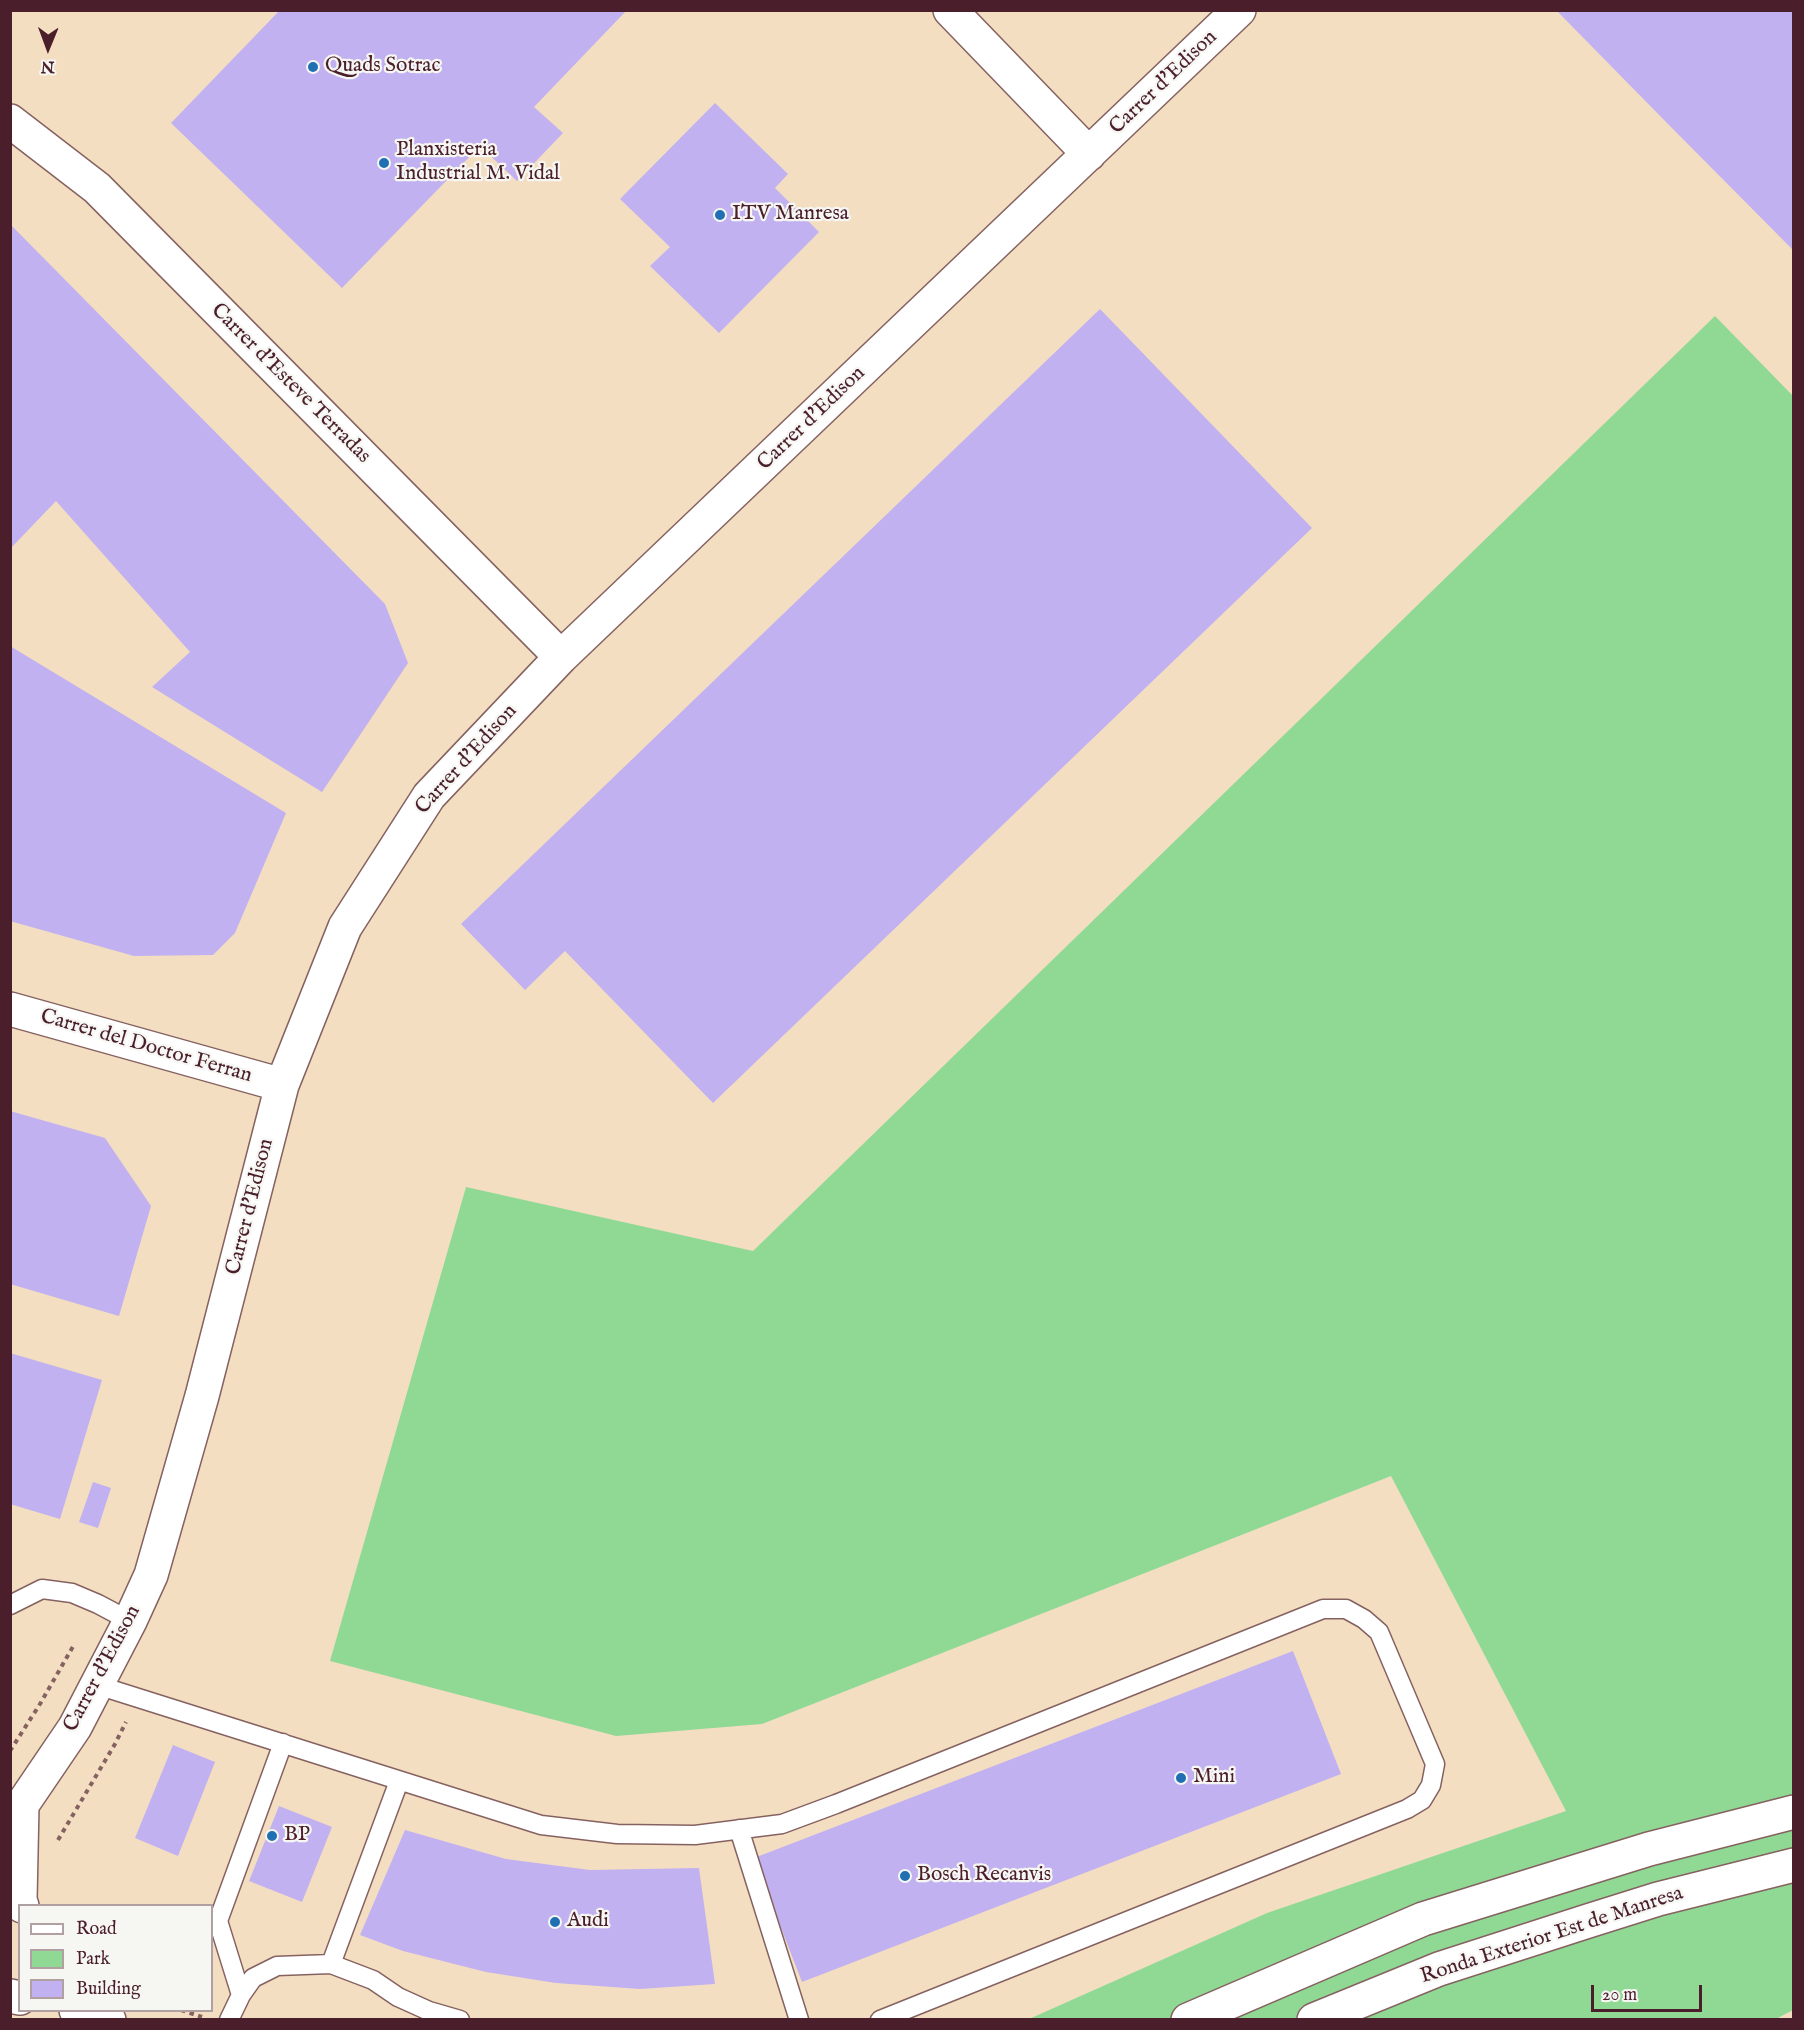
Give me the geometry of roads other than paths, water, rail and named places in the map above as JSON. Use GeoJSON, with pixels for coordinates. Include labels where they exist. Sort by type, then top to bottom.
{"type":"FeatureCollection","features":[{"type":"Feature","properties":{"kind":"main road"},"geometry":{"type":"LineString","coordinates":[[950,10],[1089,154]]}},
{"type":"Feature","properties":{"kind":"main road","name":"Carrer d'Edison"},"geometry":{"type":"LineString","coordinates":[[22,1904],[16,1812],[75,1727],[151,1575],[202,1396],[282,1085],[345,927],[429,796],[561,657],[1239,10]]}},
{"type":"Feature","properties":{"kind":"main road","name":"Carrer d'Esteve Terradas"},"geometry":{"type":"LineString","coordinates":[[10,121],[97,188],[561,657]]}},
{"type":"Feature","properties":{"kind":"main road","name":"Carrer del Doctor Ferran"},"geometry":{"type":"LineString","coordinates":[[10,1009],[282,1085]]}},
{"type":"Feature","properties":{"kind":"main road"},"geometry":{"type":"LineString","coordinates":[[1188,2019],[1423,1918],[1648,1849],[1794,1812]]}},
{"type":"Feature","properties":{"kind":"main road","name":"Ronda Exterior Est de Manresa"},"geometry":{"type":"LineString","coordinates":[[1314,2019],[1439,1969],[1658,1899],[1794,1865]]}},
{"type":"Feature","properties":{"kind":"lane"},"geometry":{"type":"LineString","coordinates":[[10,1605],[42,1589],[72,1593],[130,1621]]}},
{"type":"Feature","properties":{"kind":"lane"},"geometry":{"type":"LineString","coordinates":[[97,1685],[541,1825],[617,1834],[695,1835],[782,1824],[1323,1609],[1346,1609],[1364,1619],[1379,1632],[1435,1764],[1431,1785],[1422,1800],[1407,1809],[880,2019]]}},
{"type":"Feature","properties":{"kind":"lane"},"geometry":{"type":"LineString","coordinates":[[241,1995],[218,1921],[283,1743]]}},
{"type":"Feature","properties":{"kind":"lane"},"geometry":{"type":"LineString","coordinates":[[331,1964],[399,1781]]}},
{"type":"Feature","properties":{"kind":"lane"},"geometry":{"type":"LineString","coordinates":[[739,1829],[799,2019]]}},
{"type":"Feature","properties":{"kind":"lane"},"geometry":{"type":"LineString","coordinates":[[230,2019],[241,1995],[253,1978],[277,1966],[331,1964],[373,1980],[398,1997],[429,2011],[460,2019]]}},
{"type":"Feature","properties":{"kind":"place","name":"Quads Sotrac"},"geometry":{"type":"Point","coordinates":[313,67]}},
{"type":"Feature","properties":{"kind":"place","name":"Planxisteria Industrial M. Vidal"},"geometry":{"type":"Point","coordinates":[384,163]}},
{"type":"Feature","properties":{"kind":"place","name":"ITV Manresa"},"geometry":{"type":"Point","coordinates":[720,215]}},
{"type":"Feature","properties":{"kind":"place","name":"Mini"},"geometry":{"type":"Point","coordinates":[1181,1778]}},
{"type":"Feature","properties":{"kind":"place","name":"BP"},"geometry":{"type":"Point","coordinates":[272,1836]}},
{"type":"Feature","properties":{"kind":"place","name":"Bosch Recanvis"},"geometry":{"type":"Point","coordinates":[905,1876]}},
{"type":"Feature","properties":{"kind":"place","name":"Audi"},"geometry":{"type":"Point","coordinates":[555,1922]}}]}
